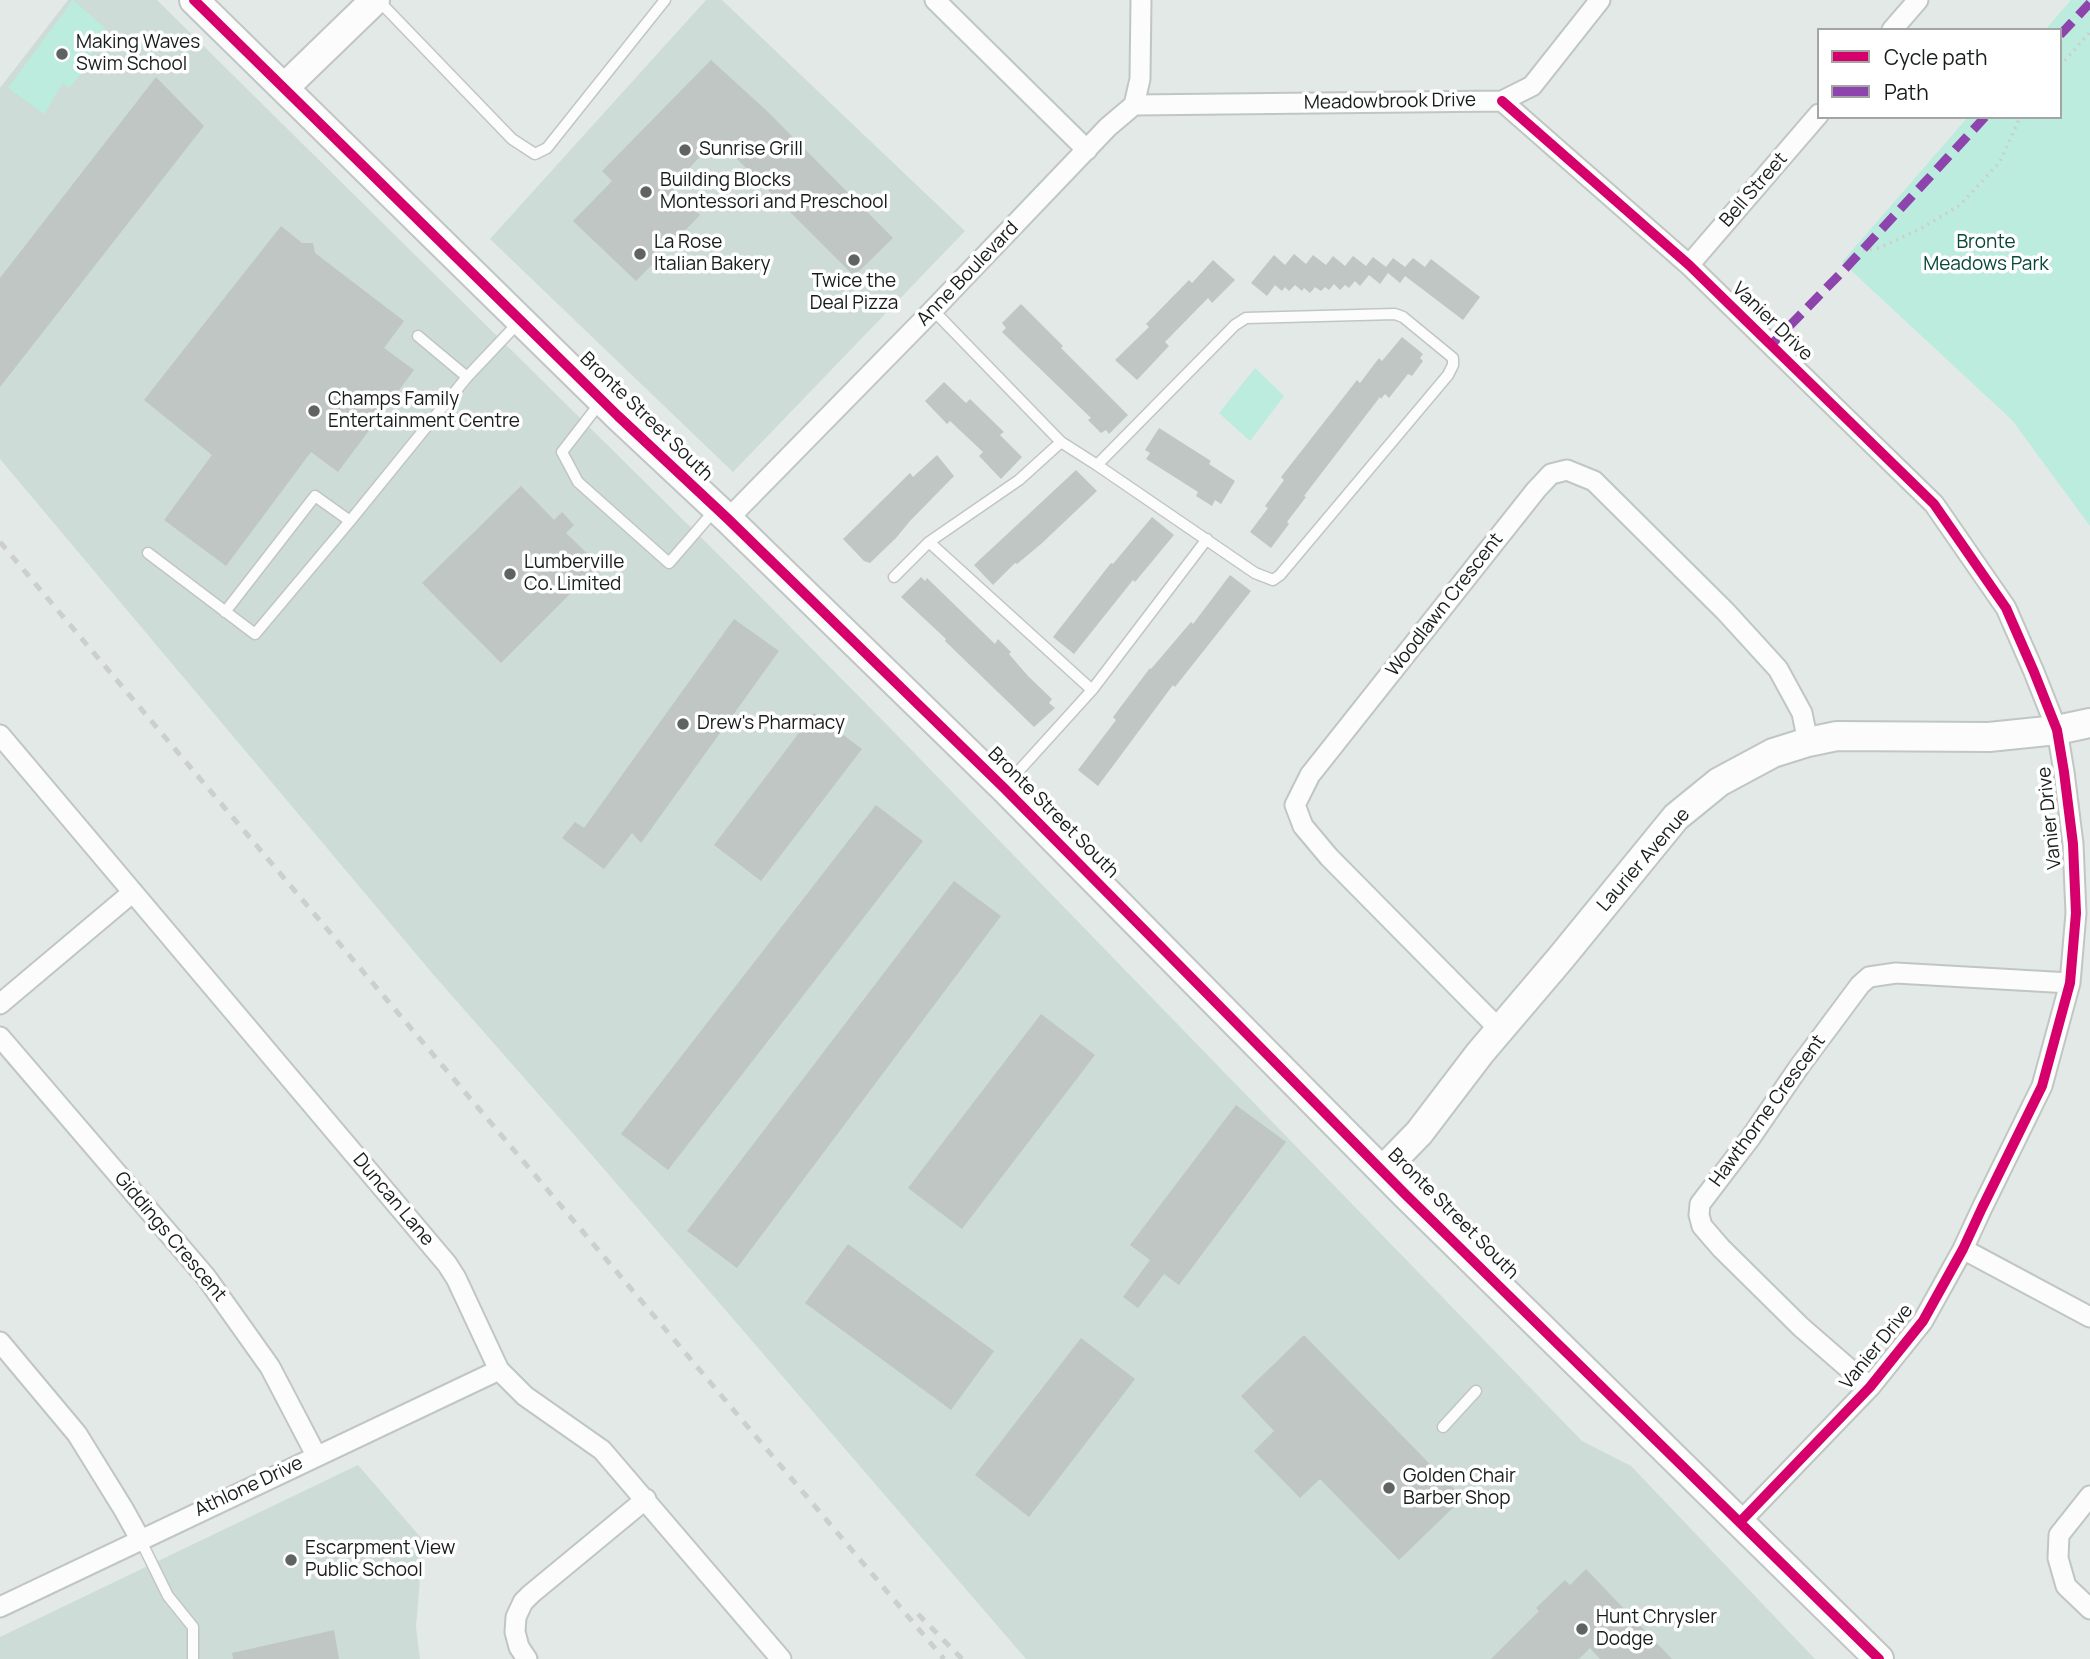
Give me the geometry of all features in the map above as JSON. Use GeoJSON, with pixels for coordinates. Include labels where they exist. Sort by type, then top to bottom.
{"type":"FeatureCollection","features":[{"type":"Feature","properties":{"kind":"main road","name":"Bronte Street South"},"geometry":{"type":"LineString","coordinates":[[194,0],[602,400],[1004,788],[1383,1170],[1879,1659]]}},
{"type":"Feature","properties":{"kind":"main road"},"geometry":{"type":"LineString","coordinates":[[284,88],[376,0]]}},
{"type":"Feature","properties":{"kind":"main road","name":"Laurier Avenue"},"geometry":{"type":"LineString","coordinates":[[1383,1170],[1419,1133],[1500,1030],[1676,817],[1719,782],[1773,753],[1837,736],[1989,737],[2057,730],[2090,723]]}},
{"type":"Feature","properties":{"kind":"street"},"geometry":{"type":"LineString","coordinates":[[935,0],[1087,150]]}},
{"type":"Feature","properties":{"kind":"street"},"geometry":{"type":"LineString","coordinates":[[1134,105],[1140,79],[1141,0]]}},
{"type":"Feature","properties":{"kind":"street","name":"Meadowbrook Drive"},"geometry":{"type":"LineString","coordinates":[[1134,105],[1502,101],[1532,86],[1600,0]]}},
{"type":"Feature","properties":{"kind":"street"},"geometry":{"type":"LineString","coordinates":[[1894,28],[1918,0]]}},
{"type":"Feature","properties":{"kind":"street","name":"Vanier Drive"},"geometry":{"type":"LineString","coordinates":[[1502,101],[1689,265],[1934,504],[2006,608],[2057,730],[2073,844],[2076,913],[2070,983],[2042,1086],[1963,1250],[1923,1321],[1870,1387],[1740,1522]]}},
{"type":"Feature","properties":{"kind":"street","name":"Anne Boulevard"},"geometry":{"type":"LineString","coordinates":[[722,513],[933,310],[1108,127],[1134,105]]}},
{"type":"Feature","properties":{"kind":"street","name":"Bell Street"},"geometry":{"type":"LineString","coordinates":[[1689,265],[1817,116]]}},
{"type":"Feature","properties":{"kind":"street","name":"Woodlawn Crescent"},"geometry":{"type":"LineString","coordinates":[[1500,1030],[1329,857],[1303,826],[1294,805],[1310,775],[1551,474],[1567,470],[1594,481],[1726,612],[1778,669],[1801,713],[1808,742]]}},
{"type":"Feature","properties":{"kind":"street","name":"Duncan Lane"},"geometry":{"type":"LineString","coordinates":[[0,734],[447,1264],[499,1370],[525,1396],[602,1450],[781,1659]]}},
{"type":"Feature","properties":{"kind":"street"},"geometry":{"type":"LineString","coordinates":[[0,1004],[133,892]]}},
{"type":"Feature","properties":{"kind":"street","name":"Hawthorne Crescent"},"geometry":{"type":"LineString","coordinates":[[1870,1387],[1801,1326],[1720,1248],[1702,1226],[1700,1204],[1829,1026],[1869,977],[1895,973],[2070,983]]}},
{"type":"Feature","properties":{"kind":"street","name":"Giddings Crescent"},"geometry":{"type":"LineString","coordinates":[[0,1037],[206,1277],[270,1367],[316,1455]]}},
{"type":"Feature","properties":{"kind":"street"},"geometry":{"type":"LineString","coordinates":[[1963,1250],[2090,1317]]}},
{"type":"Feature","properties":{"kind":"street"},"geometry":{"type":"LineString","coordinates":[[0,1342],[77,1434],[140,1539]]}},
{"type":"Feature","properties":{"kind":"street","name":"Athlone Drive"},"geometry":{"type":"LineString","coordinates":[[0,1607],[499,1370]]}},
{"type":"Feature","properties":{"kind":"street"},"geometry":{"type":"LineString","coordinates":[[2090,1496],[2059,1535],[2058,1558],[2066,1586],[2090,1609]]}},
{"type":"Feature","properties":{"kind":"street"},"geometry":{"type":"LineString","coordinates":[[527,1659],[519,1647],[515,1632],[516,1617],[523,1602],[646,1499]]}},
{"type":"Feature","properties":{"kind":"lane"},"geometry":{"type":"LineString","coordinates":[[376,0],[512,139],[535,154],[547,148],[665,0]]}},
{"type":"Feature","properties":{"kind":"lane"},"geometry":{"type":"LineString","coordinates":[[933,310],[1061,442],[1264,578],[1273,580],[1448,375],[1453,358],[1403,317],[1395,314],[1246,318],[1235,325],[1097,465]]}},
{"type":"Feature","properties":{"kind":"lane"},"geometry":{"type":"LineString","coordinates":[[148,553],[256,634],[467,377],[521,321]]}},
{"type":"Feature","properties":{"kind":"lane"},"geometry":{"type":"LineString","coordinates":[[418,336],[467,377]]}},
{"type":"Feature","properties":{"kind":"lane"},"geometry":{"type":"LineString","coordinates":[[602,400],[562,452],[578,482],[669,563],[722,513]]}},
{"type":"Feature","properties":{"kind":"lane"},"geometry":{"type":"LineString","coordinates":[[894,577],[929,542],[1019,480],[1061,442]]}},
{"type":"Feature","properties":{"kind":"lane"},"geometry":{"type":"LineString","coordinates":[[225,612],[315,496],[351,521]]}},
{"type":"Feature","properties":{"kind":"lane"},"geometry":{"type":"LineString","coordinates":[[1004,788],[1092,690],[1207,539]]}},
{"type":"Feature","properties":{"kind":"lane"},"geometry":{"type":"LineString","coordinates":[[929,542],[1092,690]]}},
{"type":"Feature","properties":{"kind":"lane"},"geometry":{"type":"LineString","coordinates":[[1443,1427],[1476,1391]]}},
{"type":"Feature","properties":{"kind":"lane"},"geometry":{"type":"LineString","coordinates":[[140,1539],[168,1596],[193,1627],[194,1659]]}},
{"type":"Feature","properties":{"kind":"path"},"geometry":{"type":"LineString","coordinates":[[2062,64],[2090,32]]}},
{"type":"Feature","properties":{"kind":"path"},"geometry":{"type":"LineString","coordinates":[[1863,250],[1879,248],[1920,229],[1960,205],[2000,162],[2019,119]]}},
{"type":"Feature","properties":{"kind":"shaded area"},"geometry":{"type":"Polygon","coordinates":[[[68,0],[157,0],[742,578],[1582,1441],[1631,1466],[1815,1659],[1026,1659],[432,973],[0,459],[0,88],[68,0]]]}},
{"type":"Feature","properties":{"kind":"shaded area"},"geometry":{"type":"Polygon","coordinates":[[[706,0],[722,0],[965,231],[733,472],[490,239],[706,0]]]}},
{"type":"Feature","properties":{"kind":"shaded area","name":"Escarpment View Public School"},"geometry":{"type":"Polygon","coordinates":[[[358,1465],[423,1540],[416,1627],[420,1659],[0,1659],[0,1637],[358,1465]]]}},
{"type":"Feature","properties":{"kind":"green space","name":"Making Waves Swim School"},"geometry":{"type":"Polygon","coordinates":[[[73,0],[105,28],[93,44],[94,51],[89,57],[93,61],[69,88],[63,83],[44,114],[8,88],[73,0]]]}},
{"type":"Feature","properties":{"kind":"green space","name":"Bronte Meadows Park"},"geometry":{"type":"Polygon","coordinates":[[[2071,0],[2090,0],[2090,526],[2012,420],[1842,262],[1966,119],[2062,119],[2062,28],[2047,28],[2071,0]]]}},
{"type":"Feature","properties":{"kind":"green space"},"geometry":{"type":"Polygon","coordinates":[[[1255,368],[1284,396],[1250,441],[1219,413],[1255,368]]]}},
{"type":"Feature","properties":{"kind":"building"},"geometry":{"type":"Polygon","coordinates":[[[711,60],[767,111],[893,238],[854,276],[717,139],[671,187],[700,215],[636,281],[573,221],[612,181],[602,171],[711,60]]]}},
{"type":"Feature","properties":{"kind":"building"},"geometry":{"type":"Polygon","coordinates":[[[156,77],[204,126],[0,387],[0,278],[156,77]]]}},
{"type":"Feature","properties":{"kind":"building"},"geometry":{"type":"Polygon","coordinates":[[[281,226],[302,243],[313,243],[315,253],[404,321],[384,348],[414,370],[338,472],[311,452],[226,566],[164,520],[212,455],[144,400],[281,226]]]}},
{"type":"Feature","properties":{"kind":"building"},"geometry":{"type":"Polygon","coordinates":[[[1294,254],[1306,264],[1313,255],[1326,265],[1333,256],[1345,266],[1353,256],[1366,266],[1373,257],[1386,267],[1393,258],[1405,267],[1413,258],[1425,267],[1431,259],[1480,297],[1463,320],[1405,276],[1400,283],[1388,273],[1380,284],[1369,275],[1360,286],[1355,281],[1349,288],[1345,285],[1340,290],[1334,284],[1329,290],[1325,287],[1321,291],[1315,287],[1310,293],[1295,285],[1289,291],[1285,287],[1282,291],[1275,285],[1267,296],[1251,283],[1274,255],[1285,265],[1294,254]]]}},
{"type":"Feature","properties":{"kind":"building"},"geometry":{"type":"Polygon","coordinates":[[[1213,260],[1235,280],[1212,303],[1208,298],[1165,342],[1169,346],[1137,380],[1115,360],[1149,327],[1146,324],[1189,280],[1192,283],[1213,260]]]}},
{"type":"Feature","properties":{"kind":"building"},"geometry":{"type":"Polygon","coordinates":[[[1021,304],[1128,415],[1109,434],[1106,430],[1101,433],[1088,420],[1091,418],[1002,332],[1006,328],[1002,323],[1021,304]]]}},
{"type":"Feature","properties":{"kind":"building"},"geometry":{"type":"Polygon","coordinates":[[[1402,337],[1423,354],[1420,358],[1423,361],[1412,376],[1408,374],[1389,398],[1385,394],[1381,399],[1380,397],[1304,496],[1306,497],[1287,522],[1289,524],[1271,548],[1250,532],[1284,480],[1281,477],[1357,380],[1360,383],[1379,358],[1382,361],[1402,337]]]}},
{"type":"Feature","properties":{"kind":"building"},"geometry":{"type":"Polygon","coordinates":[[[944,382],[966,403],[970,399],[1004,432],[1000,435],[1022,457],[1001,479],[979,456],[983,452],[950,421],[947,424],[925,401],[944,382]]]}},
{"type":"Feature","properties":{"kind":"building"},"geometry":{"type":"Polygon","coordinates":[[[1159,428],[1211,461],[1209,464],[1235,481],[1221,504],[1215,500],[1212,506],[1196,496],[1198,492],[1146,459],[1150,453],[1145,450],[1159,428]]]}},
{"type":"Feature","properties":{"kind":"building"},"geometry":{"type":"Polygon","coordinates":[[[937,455],[954,476],[870,563],[864,561],[843,539],[910,473],[913,477],[937,455]]]}},
{"type":"Feature","properties":{"kind":"building"},"geometry":{"type":"Polygon","coordinates":[[[1076,470],[1097,491],[993,585],[974,565],[1076,470]]]}},
{"type":"Feature","properties":{"kind":"building","name":"Lumberville Co. Limited"},"geometry":{"type":"Polygon","coordinates":[[[521,486],[554,520],[562,512],[574,525],[566,533],[599,565],[501,663],[422,583],[521,486]]]}},
{"type":"Feature","properties":{"kind":"building"},"geometry":{"type":"Polygon","coordinates":[[[1152,517],[1174,535],[1135,582],[1133,580],[1074,654],[1053,637],[1111,563],[1113,564],[1152,517]]]}},
{"type":"Feature","properties":{"kind":"building"},"geometry":{"type":"Polygon","coordinates":[[[1230,575],[1251,591],[1175,687],[1173,685],[1098,786],[1078,770],[1116,720],[1113,717],[1150,668],[1191,622],[1193,624],[1230,575]]]}},
{"type":"Feature","properties":{"kind":"building"},"geometry":{"type":"Polygon","coordinates":[[[921,577],[925,581],[927,578],[995,644],[998,639],[1028,676],[1052,699],[1049,703],[1055,708],[1034,727],[901,597],[921,577]]]}},
{"type":"Feature","properties":{"kind":"building"},"geometry":{"type":"Polygon","coordinates":[[[734,619],[779,651],[641,843],[632,833],[604,869],[562,838],[575,822],[584,828],[734,619]]]}},
{"type":"Feature","properties":{"kind":"building"},"geometry":{"type":"Polygon","coordinates":[[[814,713],[862,749],[761,881],[714,845],[814,713]]]}},
{"type":"Feature","properties":{"kind":"building"},"geometry":{"type":"Polygon","coordinates":[[[876,805],[923,841],[668,1170],[621,1134],[876,805]]]}},
{"type":"Feature","properties":{"kind":"building"},"geometry":{"type":"Polygon","coordinates":[[[954,881],[1001,916],[737,1268],[687,1231],[954,881]]]}},
{"type":"Feature","properties":{"kind":"building"},"geometry":{"type":"Polygon","coordinates":[[[1041,1014],[1095,1055],[962,1229],[908,1188],[1041,1014]]]}},
{"type":"Feature","properties":{"kind":"building"},"geometry":{"type":"Polygon","coordinates":[[[1236,1105],[1286,1142],[1179,1285],[1164,1274],[1138,1308],[1123,1297],[1150,1260],[1130,1245],[1236,1105]]]}},
{"type":"Feature","properties":{"kind":"building"},"geometry":{"type":"Polygon","coordinates":[[[848,1244],[994,1351],[951,1410],[805,1303],[848,1244]]]}},
{"type":"Feature","properties":{"kind":"building"},"geometry":{"type":"Polygon","coordinates":[[[1304,1335],[1463,1498],[1399,1560],[1320,1479],[1300,1498],[1254,1451],[1274,1431],[1241,1396],[1304,1335]]]}},
{"type":"Feature","properties":{"kind":"building"},"geometry":{"type":"Polygon","coordinates":[[[1081,1338],[1135,1379],[1029,1517],[975,1475],[1081,1338]]]}},
{"type":"Feature","properties":{"kind":"building","name":"Hunt Chrysler Dodge"},"geometry":{"type":"Polygon","coordinates":[[[1586,1569],[1672,1659],[1600,1659],[1590,1648],[1579,1659],[1491,1659],[1539,1611],[1536,1608],[1565,1580],[1570,1585],[1586,1569]]]}},
{"type":"Feature","properties":{"kind":"building"},"geometry":{"type":"Polygon","coordinates":[[[334,1630],[339,1659],[233,1659],[232,1653],[334,1630]]]}},
{"type":"Feature","properties":{"kind":"railway"},"geometry":{"type":"LineString","coordinates":[[0,542],[944,1659]]}},
{"type":"Feature","properties":{"kind":"railway"},"geometry":{"type":"LineString","coordinates":[[918,1614],[962,1659]]}},
{"type":"Feature","properties":{"kind":"marked path"},"geometry":{"type":"LineString","coordinates":[[2062,33],[2090,3]]}},
{"type":"Feature","properties":{"kind":"marked path"},"geometry":{"type":"LineString","coordinates":[[1770,346],[1983,119]]}},
{"type":"Feature","properties":{"kind":"cycle path"},"geometry":{"type":"LineString","coordinates":[[194,0],[618,416],[728,519],[1004,788],[1406,1195],[1879,1659]]}},
{"type":"Feature","properties":{"kind":"cycle path"},"geometry":{"type":"LineString","coordinates":[[1502,101],[1689,265],[1934,504],[2006,608],[2057,730],[2073,844],[2076,913],[2070,983],[2042,1086],[1963,1249],[1923,1321],[1870,1387],[1740,1522]]}},
{"type":"Feature","properties":{"kind":"place","name":"Making Waves Swim School"},"geometry":{"type":"Point","coordinates":[62,54]}},
{"type":"Feature","properties":{"kind":"place","name":"Sunrise Grill"},"geometry":{"type":"Point","coordinates":[685,150]}},
{"type":"Feature","properties":{"kind":"place","name":"Building Blocks Montessori and Preschool"},"geometry":{"type":"Point","coordinates":[646,192]}},
{"type":"Feature","properties":{"kind":"place","name":"La Rose Italian Bakery"},"geometry":{"type":"Point","coordinates":[640,254]}},
{"type":"Feature","properties":{"kind":"place","name":"Twice the Deal Pizza"},"geometry":{"type":"Point","coordinates":[854,260]}},
{"type":"Feature","properties":{"kind":"place","name":"Champs Family Entertainment Centre"},"geometry":{"type":"Point","coordinates":[314,411]}},
{"type":"Feature","properties":{"kind":"place","name":"Lumberville Co. Limited"},"geometry":{"type":"Point","coordinates":[510,574]}},
{"type":"Feature","properties":{"kind":"place","name":"Drew's Pharmacy"},"geometry":{"type":"Point","coordinates":[683,724]}},
{"type":"Feature","properties":{"kind":"place","name":"Golden Chair Barber Shop"},"geometry":{"type":"Point","coordinates":[1389,1488]}},
{"type":"Feature","properties":{"kind":"place","name":"Escarpment View Public School"},"geometry":{"type":"Point","coordinates":[291,1560]}},
{"type":"Feature","properties":{"kind":"place","name":"Hunt Chrysler Dodge"},"geometry":{"type":"Point","coordinates":[1582,1629]}}]}
